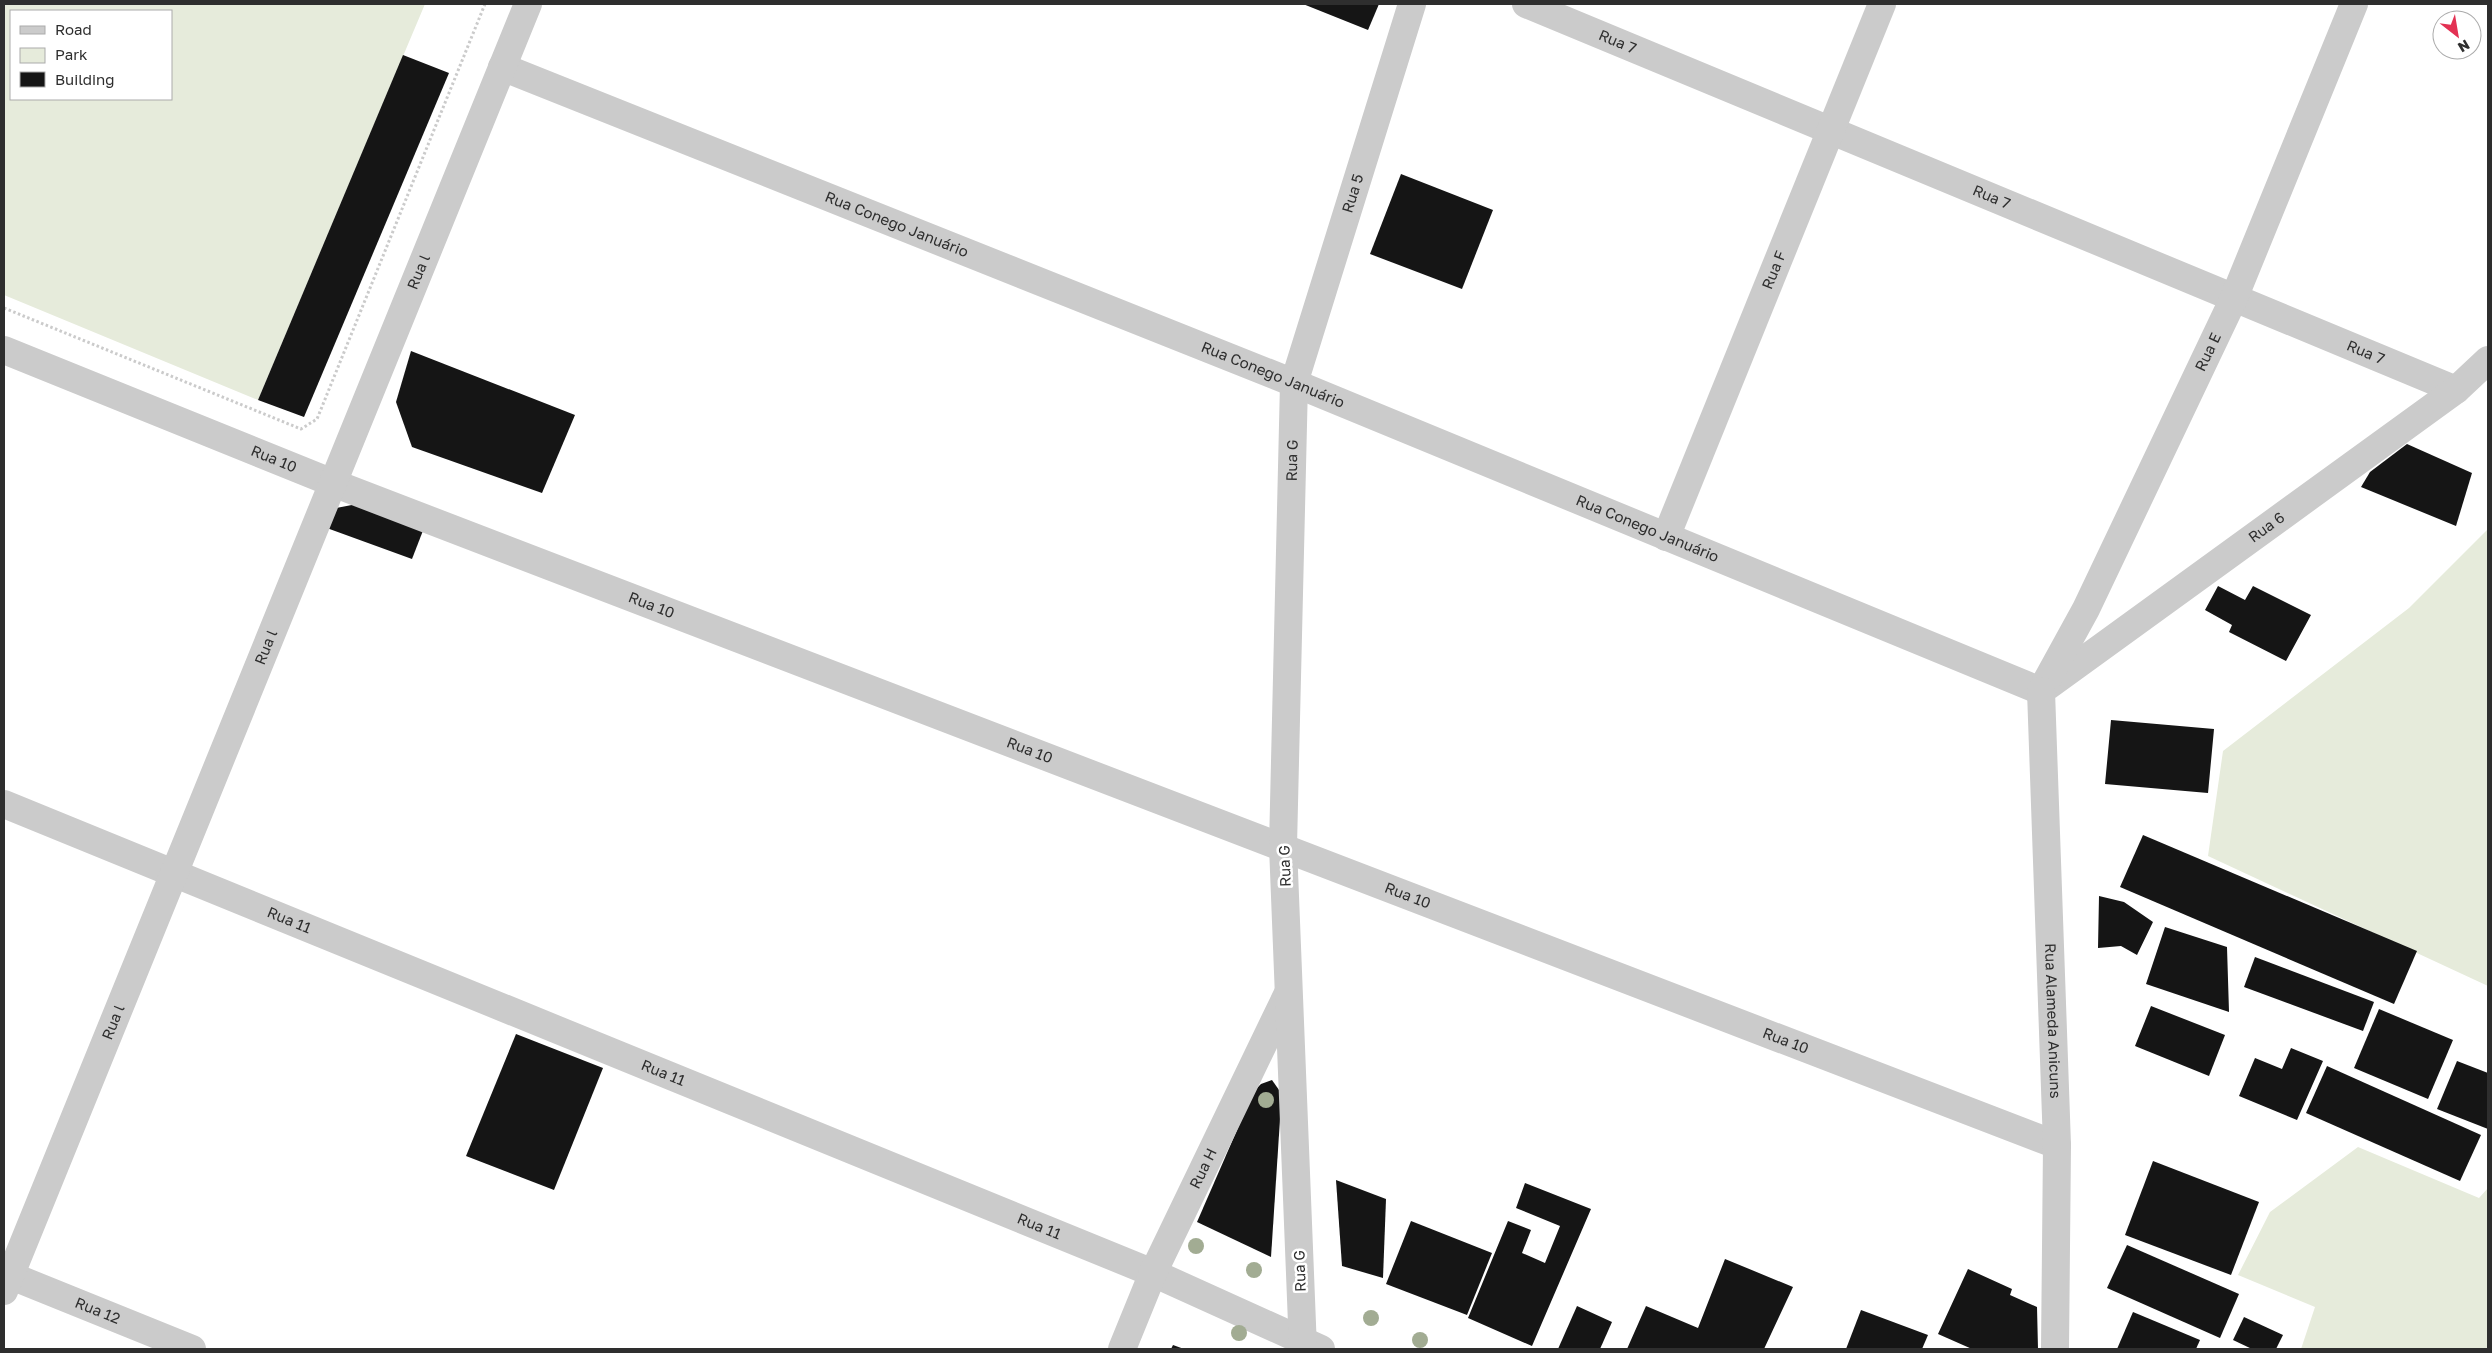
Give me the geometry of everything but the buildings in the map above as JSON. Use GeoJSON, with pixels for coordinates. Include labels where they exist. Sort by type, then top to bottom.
{"type":"FeatureCollection","features":[{"type":"Feature","properties":{"kind":"street","name":"Rua l"},"geometry":{"type":"LineString","coordinates":[[6,1280],[528,4]]}},
{"type":"Feature","properties":{"kind":"street","name":"Rua 5"},"geometry":{"type":"LineString","coordinates":[[1294,383],[1412,4]]}},
{"type":"Feature","properties":{"kind":"street","name":"Rua 7"},"geometry":{"type":"LineString","coordinates":[[1526,4],[2456,390]]}},
{"type":"Feature","properties":{"kind":"street","name":"Rua F"},"geometry":{"type":"LineString","coordinates":[[1666,537],[1882,4]]}},
{"type":"Feature","properties":{"kind":"street","name":"Rua E"},"geometry":{"type":"LineString","coordinates":[[2041,691],[2086,608],[2234,298],[2354,4]]}},
{"type":"Feature","properties":{"kind":"street","name":"Rua Conego Januário"},"geometry":{"type":"LineString","coordinates":[[502,67],[1294,383],[2041,691]]}},
{"type":"Feature","properties":{"kind":"street","name":"Rua 10"},"geometry":{"type":"LineString","coordinates":[[4,350],[333,483],[1284,846],[2057,1145]]}},
{"type":"Feature","properties":{"kind":"street","name":"Rua 6"},"geometry":{"type":"LineString","coordinates":[[2041,691],[2456,390],[2488,360]]}},
{"type":"Feature","properties":{"kind":"street","name":"Rua G"},"geometry":{"type":"LineString","coordinates":[[1294,383],[1284,846],[1289,990],[1309,1347]]}},
{"type":"Feature","properties":{"kind":"street","name":"Rua Alameda Anicuns"},"geometry":{"type":"LineString","coordinates":[[2041,691],[2057,1145],[2055,1349]]}},
{"type":"Feature","properties":{"kind":"street","name":"Rua 11"},"geometry":{"type":"LineString","coordinates":[[4,804],[1153,1273],[1309,1347]]}},
{"type":"Feature","properties":{"kind":"street","name":"Rua H"},"geometry":{"type":"LineString","coordinates":[[1122,1349],[1153,1273],[1289,990]]}},
{"type":"Feature","properties":{"kind":"street","name":"Rua 12"},"geometry":{"type":"LineString","coordinates":[[6,1280],[192,1349]]}},
{"type":"Feature","properties":{"kind":"path"},"geometry":{"type":"LineString","coordinates":[[4,308],[301,429],[317,419],[485,4]]}},
{"type":"Feature","properties":{"kind":"green space"},"geometry":{"type":"Polygon","coordinates":[[[4,4],[425,4],[258,400],[4,295],[4,4]]]}},
{"type":"Feature","properties":{"kind":"green space"},"geometry":{"type":"Polygon","coordinates":[[[2488,529],[2488,986],[2208,856],[2223,751],[2409,608],[2488,529]]]}},
{"type":"Feature","properties":{"kind":"green space"},"geometry":{"type":"Polygon","coordinates":[[[2358,1147],[2479,1198],[2488,1188],[2488,1349],[2301,1349],[2315,1307],[2238,1275],[2270,1212],[2358,1147]]]}}]}
